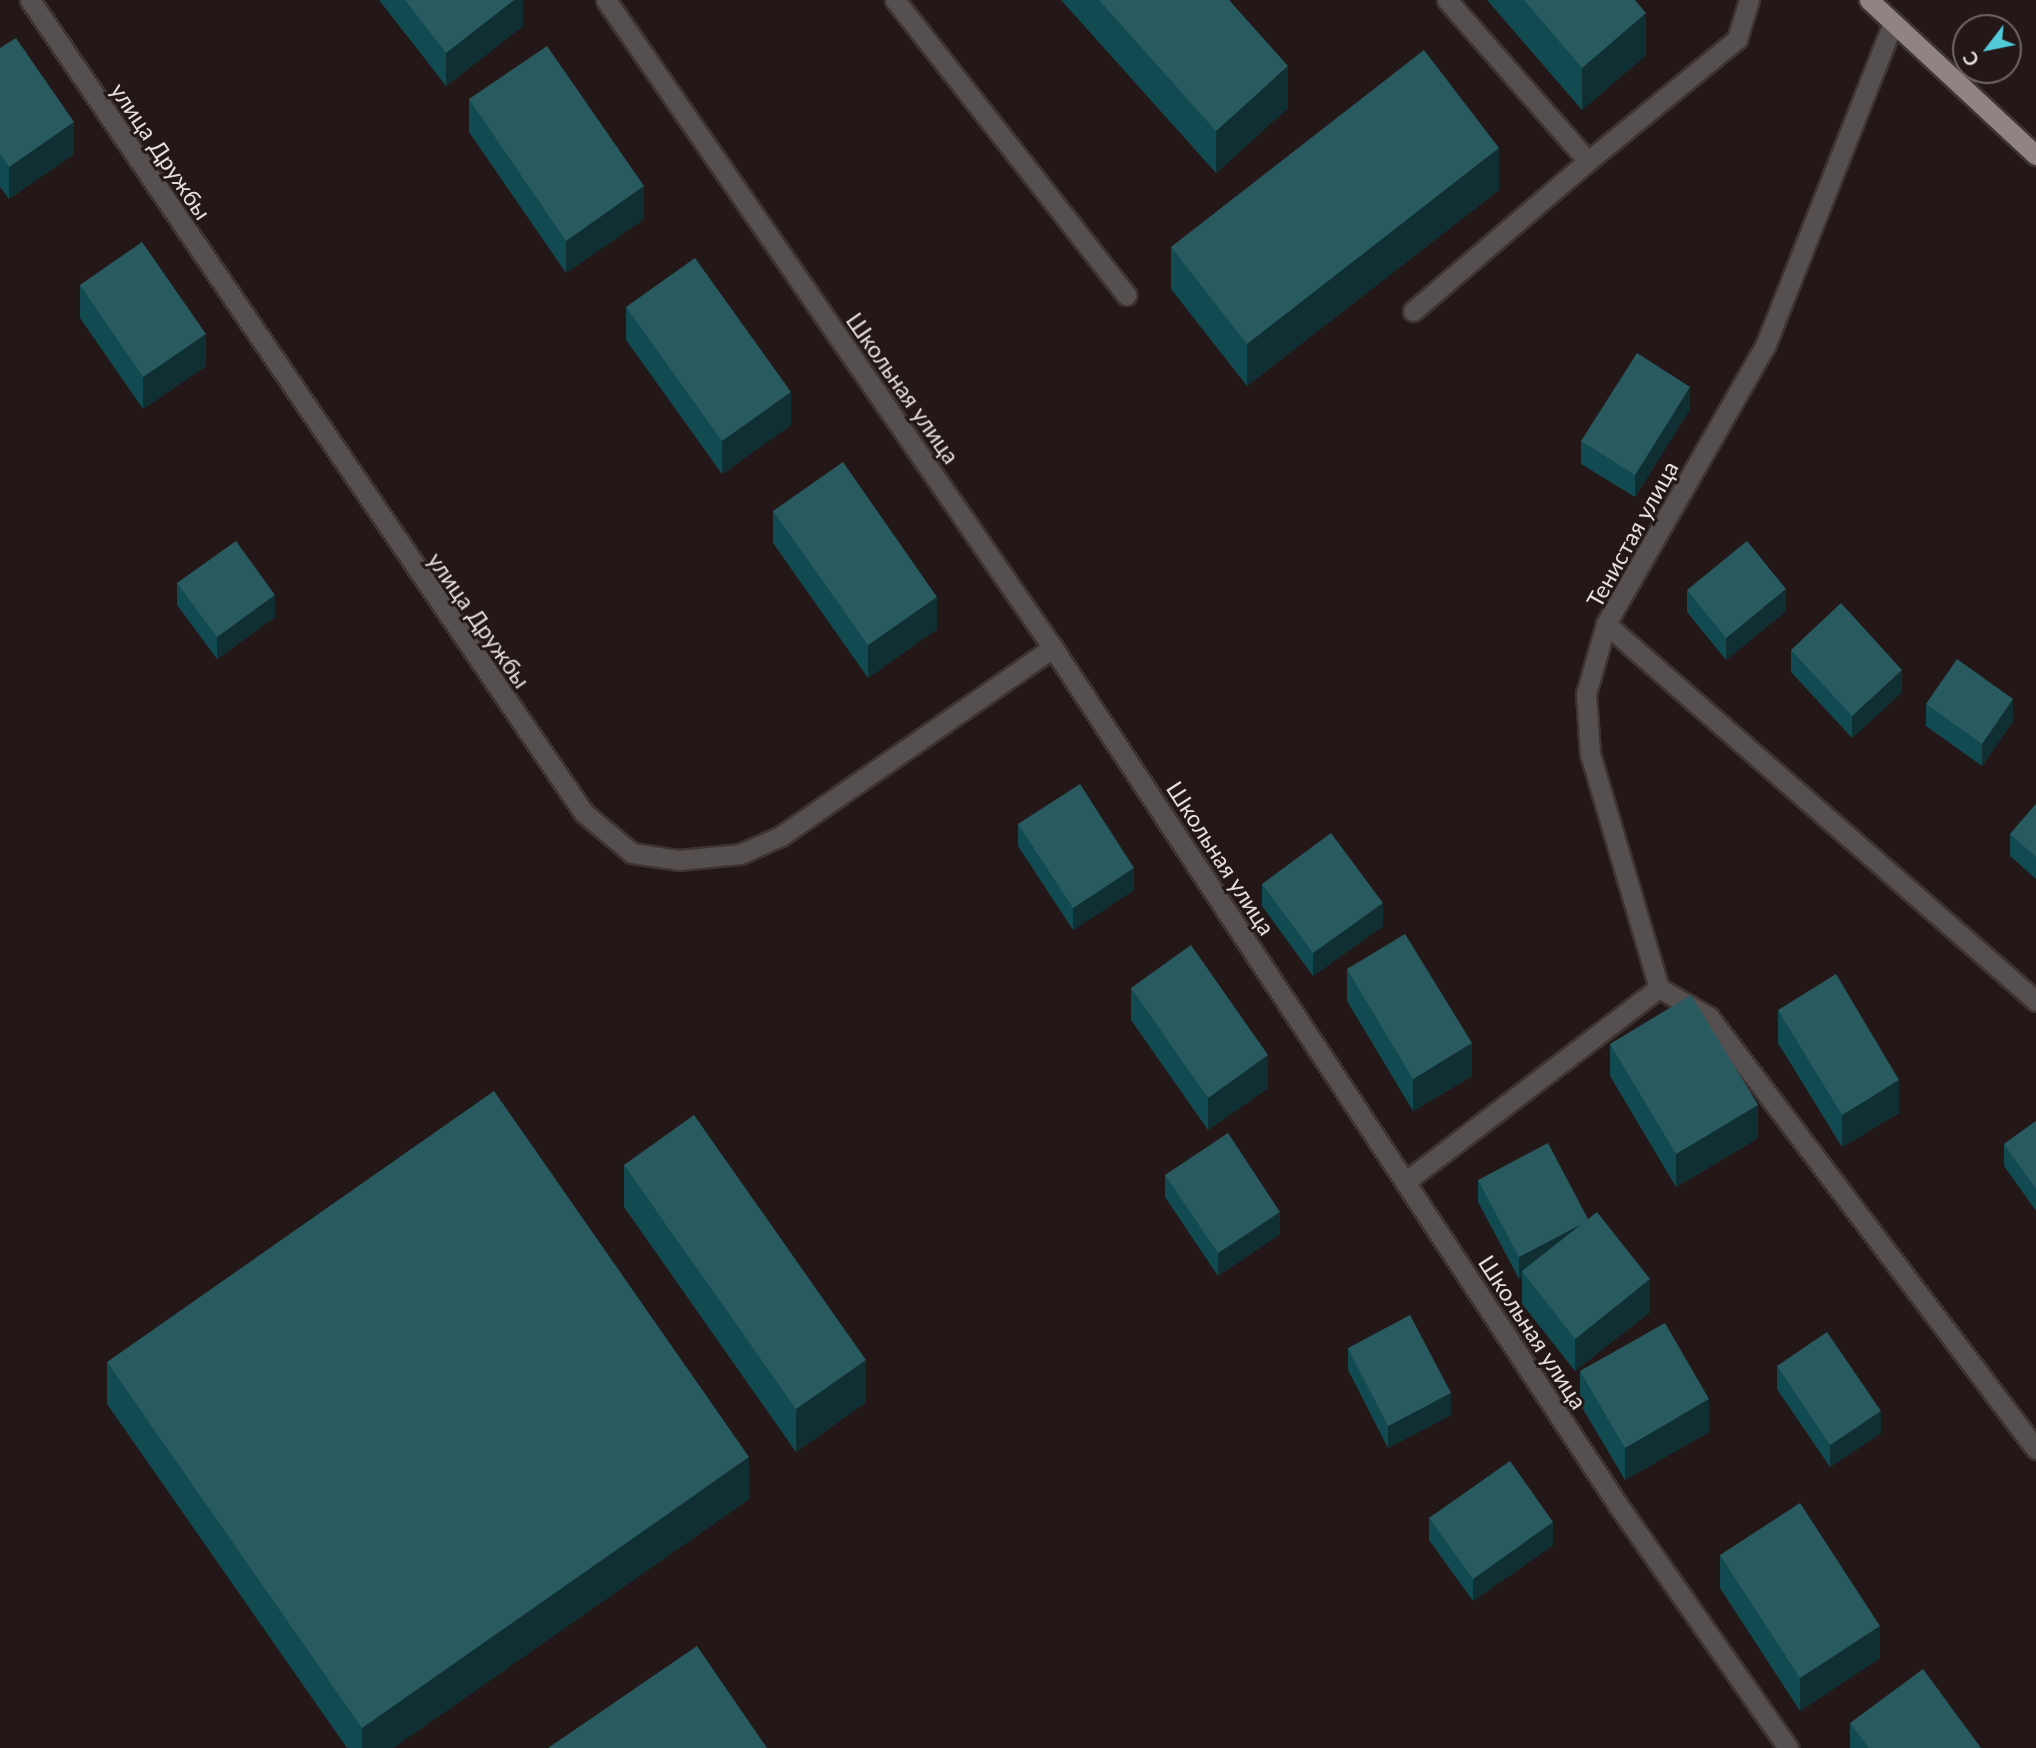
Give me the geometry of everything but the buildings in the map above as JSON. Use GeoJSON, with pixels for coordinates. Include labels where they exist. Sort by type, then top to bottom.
{"type":"FeatureCollection","features":[{"type":"Feature","properties":{"kind":"main road"},"geometry":{"type":"LineString","coordinates":[[1869,0],[2036,155]]}},
{"type":"Feature","properties":{"kind":"street","name":"улица Дружбы"},"geometry":{"type":"LineString","coordinates":[[30,0],[536,745],[584,813],[632,853],[679,860],[740,855],[780,836],[1053,648]]}},
{"type":"Feature","properties":{"kind":"street","name":"Школьная улица"},"geometry":{"type":"LineString","coordinates":[[606,0],[1053,648],[1405,1182],[1788,1748]]}},
{"type":"Feature","properties":{"kind":"street"},"geometry":{"type":"LineString","coordinates":[[895,0],[1126,295]]}},
{"type":"Feature","properties":{"kind":"street"},"geometry":{"type":"LineString","coordinates":[[1447,0],[1588,161]]}},
{"type":"Feature","properties":{"kind":"street"},"geometry":{"type":"LineString","coordinates":[[1413,311],[1588,161],[1737,39],[1749,0]]}},
{"type":"Feature","properties":{"kind":"street","name":"Тенистая улица"},"geometry":{"type":"LineString","coordinates":[[1893,23],[1765,346],[1606,624],[2036,1001]]}},
{"type":"Feature","properties":{"kind":"street"},"geometry":{"type":"LineString","coordinates":[[1606,624],[1586,694],[1590,754],[1660,988],[1709,1017],[2036,1449]]}},
{"type":"Feature","properties":{"kind":"street"},"geometry":{"type":"LineString","coordinates":[[1405,1182],[1660,988]]}}]}
